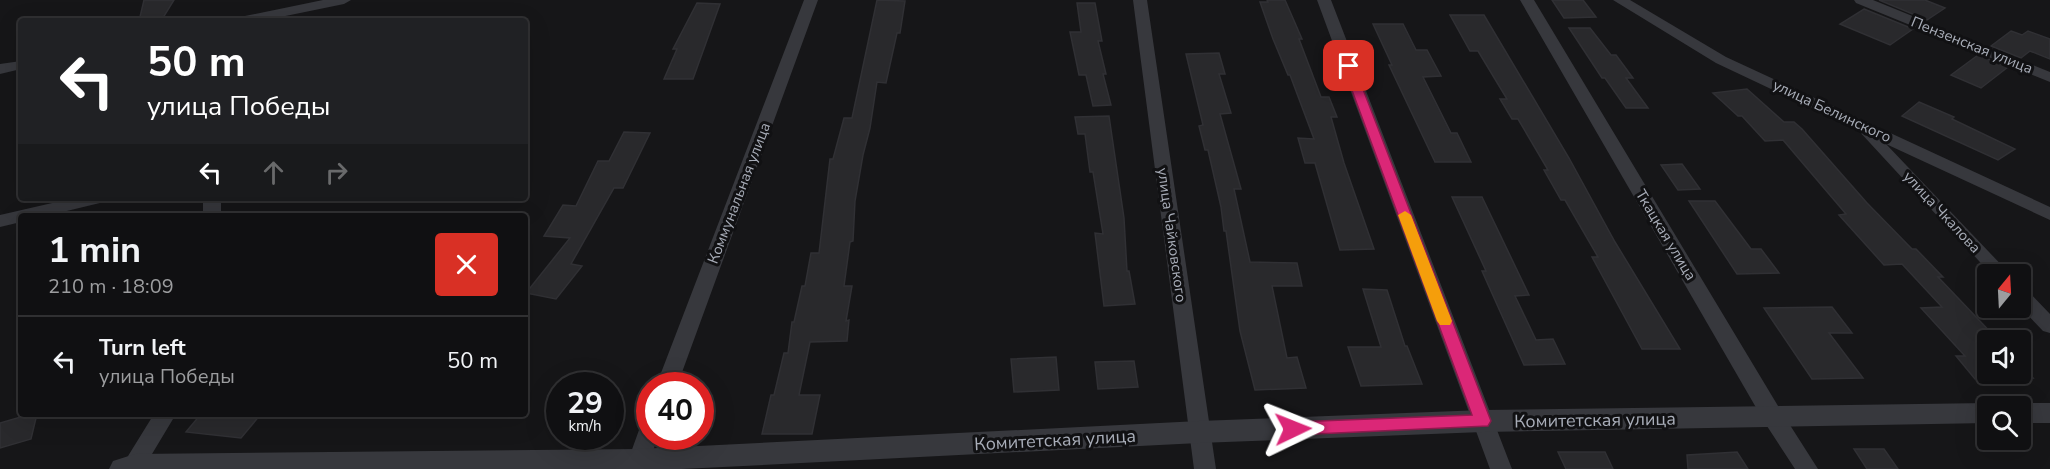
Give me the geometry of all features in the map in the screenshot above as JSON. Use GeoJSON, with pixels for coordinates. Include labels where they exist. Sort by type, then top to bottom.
{"type":"FeatureCollection","features":[{"type":"Feature","properties":{"kind":"street"},"geometry":{"type":"LineString","coordinates":[[255,18],[344,0]]}},
{"type":"Feature","properties":{"kind":"street","name":"Коммунальная улица"},"geometry":{"type":"LineString","coordinates":[[671,372],[811,0]]}},
{"type":"Feature","properties":{"kind":"street","name":"улица Чайковского"},"geometry":{"type":"LineString","coordinates":[[1140,0],[1205,469]]}},
{"type":"Feature","properties":{"kind":"street"},"geometry":{"type":"LineString","coordinates":[[1324,0],[1501,469]]}},
{"type":"Feature","properties":{"kind":"street","name":"Ткацкая улица"},"geometry":{"type":"LineString","coordinates":[[1527,0],[1773,417],[1807,469]]}},
{"type":"Feature","properties":{"kind":"street","name":"улица Белинского"},"geometry":{"type":"LineString","coordinates":[[1620,0],[1721,60],[2050,213]]}},
{"type":"Feature","properties":{"kind":"street","name":"Пензенская улица"},"geometry":{"type":"LineString","coordinates":[[1860,0],[2050,77]]}},
{"type":"Feature","properties":{"kind":"street"},"geometry":{"type":"LineString","coordinates":[[0,69],[18,66]]}},
{"type":"Feature","properties":{"kind":"street","name":"улица Чкалова"},"geometry":{"type":"LineString","coordinates":[[1858,123],[1992,264]]}},
{"type":"Feature","properties":{"kind":"street"},"geometry":{"type":"LineString","coordinates":[[31,213],[85,201]]}},
{"type":"Feature","properties":{"kind":"street"},"geometry":{"type":"LineString","coordinates":[[0,220],[18,216]]}},
{"type":"Feature","properties":{"kind":"street"},"geometry":{"type":"LineString","coordinates":[[2031,306],[2050,326]]}},
{"type":"Feature","properties":{"kind":"street"},"geometry":{"type":"LineString","coordinates":[[2031,413],[2050,412]]}},
{"type":"Feature","properties":{"kind":"street","name":"Комитетская улица"},"geometry":{"type":"LineString","coordinates":[[130,468],[637,465],[1199,432],[1483,421],[1977,414]]}},
{"type":"Feature","properties":{"kind":"street"},"geometry":{"type":"LineString","coordinates":[[130,468],[163,417]]}},
{"type":"Feature","properties":{"kind":"street"},"geometry":{"type":"LineString","coordinates":[[637,465],[643,450]]}},
{"type":"Feature","properties":{"kind":"building"},"geometry":{"type":"Polygon","coordinates":[[[144,0],[174,0],[163,18],[140,18],[144,0]]]}},
{"type":"Feature","properties":{"kind":"building"},"geometry":{"type":"Polygon","coordinates":[[[877,0],[905,1],[900,33],[897,33],[886,83],[877,82],[855,201],[853,241],[850,242],[844,286],[852,286],[846,321],[849,320],[847,341],[810,342],[799,395],[820,395],[812,434],[762,434],[784,353],[788,353],[792,322],[794,322],[802,286],[805,286],[811,253],[819,253],[830,159],[833,159],[844,118],[852,118],[877,0]]]}},
{"type":"Feature","properties":{"kind":"building"},"geometry":{"type":"Polygon","coordinates":[[[1267,0],[1285,0],[1302,39],[1299,39],[1321,97],[1329,97],[1337,117],[1331,117],[1344,163],[1374,249],[1340,250],[1315,163],[1305,163],[1298,138],[1314,139],[1260,2],[1268,2],[1267,0]]]}},
{"type":"Feature","properties":{"kind":"building"},"geometry":{"type":"Polygon","coordinates":[[[1552,0],[1583,0],[1596,17],[1564,18],[1552,0]]]}},
{"type":"Feature","properties":{"kind":"building"},"geometry":{"type":"Polygon","coordinates":[[[1879,0],[1925,0],[1945,8],[1927,20],[1879,0]]]}},
{"type":"Feature","properties":{"kind":"building"},"geometry":{"type":"Polygon","coordinates":[[[697,3],[720,4],[693,79],[664,79],[677,49],[673,49],[697,3]]]}},
{"type":"Feature","properties":{"kind":"building"},"geometry":{"type":"Polygon","coordinates":[[[1077,3],[1095,3],[1102,41],[1098,41],[1106,74],[1103,74],[1111,105],[1093,106],[1086,75],[1079,75],[1070,32],[1081,32],[1077,3]]]}},
{"type":"Feature","properties":{"kind":"building"},"geometry":{"type":"Polygon","coordinates":[[[1864,9],[1913,29],[1890,45],[1840,24],[1864,9]]]}},
{"type":"Feature","properties":{"kind":"building"},"geometry":{"type":"Polygon","coordinates":[[[1450,15],[1484,15],[1569,158],[1615,242],[1680,349],[1642,349],[1592,257],[1598,257],[1565,200],[1561,200],[1544,170],[1548,170],[1518,119],[1512,119],[1500,99],[1507,99],[1478,51],[1470,51],[1450,15]]]}},
{"type":"Feature","properties":{"kind":"building"},"geometry":{"type":"Polygon","coordinates":[[[1373,24],[1403,24],[1416,50],[1427,50],[1441,76],[1423,77],[1451,133],[1457,133],[1471,162],[1435,162],[1389,65],[1392,65],[1373,24]]]}},
{"type":"Feature","properties":{"kind":"building"},"geometry":{"type":"Polygon","coordinates":[[[1569,28],[1590,28],[1611,55],[1616,55],[1633,78],[1626,78],[1648,108],[1626,108],[1605,78],[1602,78],[1569,28]]]}},
{"type":"Feature","properties":{"kind":"building"},"geometry":{"type":"Polygon","coordinates":[[[2011,31],[2022,35],[2028,31],[2050,39],[2050,59],[2030,51],[2021,58],[1991,46],[2011,31]]]}},
{"type":"Feature","properties":{"kind":"building"},"geometry":{"type":"Polygon","coordinates":[[[1219,53],[1225,74],[1219,74],[1231,113],[1220,114],[1241,189],[1234,189],[1250,262],[1297,263],[1302,286],[1272,286],[1287,358],[1297,357],[1306,388],[1255,390],[1240,331],[1226,231],[1224,231],[1208,150],[1205,150],[1199,126],[1203,125],[1186,54],[1219,53]]]}},
{"type":"Feature","properties":{"kind":"building"},"geometry":{"type":"Polygon","coordinates":[[[1978,55],[2008,67],[1981,88],[1951,75],[1978,55]]]}},
{"type":"Feature","properties":{"kind":"building"},"geometry":{"type":"Polygon","coordinates":[[[1747,89],[1784,122],[1794,122],[1867,203],[1943,277],[1938,277],[1988,330],[1977,330],[1977,379],[1956,356],[1965,356],[1921,308],[1942,307],[1902,264],[1884,265],[1839,215],[1846,214],[1783,140],[1765,141],[1742,116],[1738,116],[1713,93],[1747,89]]]}},
{"type":"Feature","properties":{"kind":"building"},"geometry":{"type":"Polygon","coordinates":[[[1919,102],[1954,117],[1952,119],[2015,149],[1998,160],[1902,116],[1919,102]]]}},
{"type":"Feature","properties":{"kind":"building"},"geometry":{"type":"Polygon","coordinates":[[[1109,116],[1124,218],[1127,271],[1129,271],[1135,304],[1104,306],[1095,233],[1103,234],[1093,172],[1090,172],[1085,134],[1078,134],[1075,117],[1109,116]]]}},
{"type":"Feature","properties":{"kind":"building"},"geometry":{"type":"Polygon","coordinates":[[[624,132],[650,133],[623,188],[614,188],[571,264],[582,266],[556,299],[528,293],[570,238],[544,236],[563,205],[576,206],[598,161],[609,161],[624,132]]]}},
{"type":"Feature","properties":{"kind":"building"},"geometry":{"type":"Polygon","coordinates":[[[1682,164],[1700,189],[1678,190],[1661,165],[1682,164]]]}},
{"type":"Feature","properties":{"kind":"building"},"geometry":{"type":"Polygon","coordinates":[[[1452,197],[1482,197],[1529,295],[1515,296],[1536,340],[1553,339],[1565,364],[1524,365],[1482,271],[1486,271],[1452,197]]]}},
{"type":"Feature","properties":{"kind":"building"},"geometry":{"type":"Polygon","coordinates":[[[1689,201],[1715,201],[1751,249],[1761,249],[1779,273],[1737,274],[1689,201]]]}},
{"type":"Feature","properties":{"kind":"building"},"geometry":{"type":"Polygon","coordinates":[[[1363,289],[1387,290],[1405,346],[1407,346],[1422,384],[1361,386],[1348,347],[1381,347],[1363,289]]]}},
{"type":"Feature","properties":{"kind":"building"},"geometry":{"type":"Polygon","coordinates":[[[1832,307],[1852,333],[1829,333],[1863,378],[1812,379],[1764,308],[1832,307]]]}},
{"type":"Feature","properties":{"kind":"building"},"geometry":{"type":"Polygon","coordinates":[[[1056,357],[1059,390],[1014,392],[1011,359],[1056,357]]]}},
{"type":"Feature","properties":{"kind":"building"},"geometry":{"type":"Polygon","coordinates":[[[1134,361],[1138,387],[1098,389],[1095,362],[1134,361]]]}},
{"type":"Feature","properties":{"kind":"building"},"geometry":{"type":"Polygon","coordinates":[[[21,417],[36,417],[31,439],[0,448],[0,423],[21,417]]]}},
{"type":"Feature","properties":{"kind":"building"},"geometry":{"type":"Polygon","coordinates":[[[198,417],[258,417],[241,438],[186,432],[198,417]]]}},
{"type":"Feature","properties":{"kind":"building"},"geometry":{"type":"Polygon","coordinates":[[[1854,449],[1884,449],[1898,469],[1867,469],[1854,449]]]}},
{"type":"Feature","properties":{"kind":"building"},"geometry":{"type":"Polygon","coordinates":[[[1558,452],[1605,452],[1613,469],[1566,469],[1558,452]]]}},
{"type":"Feature","properties":{"kind":"building"},"geometry":{"type":"Polygon","coordinates":[[[1737,452],[1748,469],[1688,469],[1687,455],[1737,452]]]}},
{"type":"Feature","properties":{"kind":"slow traffic"},"geometry":{"type":"LineString","coordinates":[[1405,215],[1445,321]]}},
{"type":"Feature","properties":{"kind":"route"},"geometry":{"type":"LineString","coordinates":[[1293,429],[1483,421],[1349,66]]}}]}
